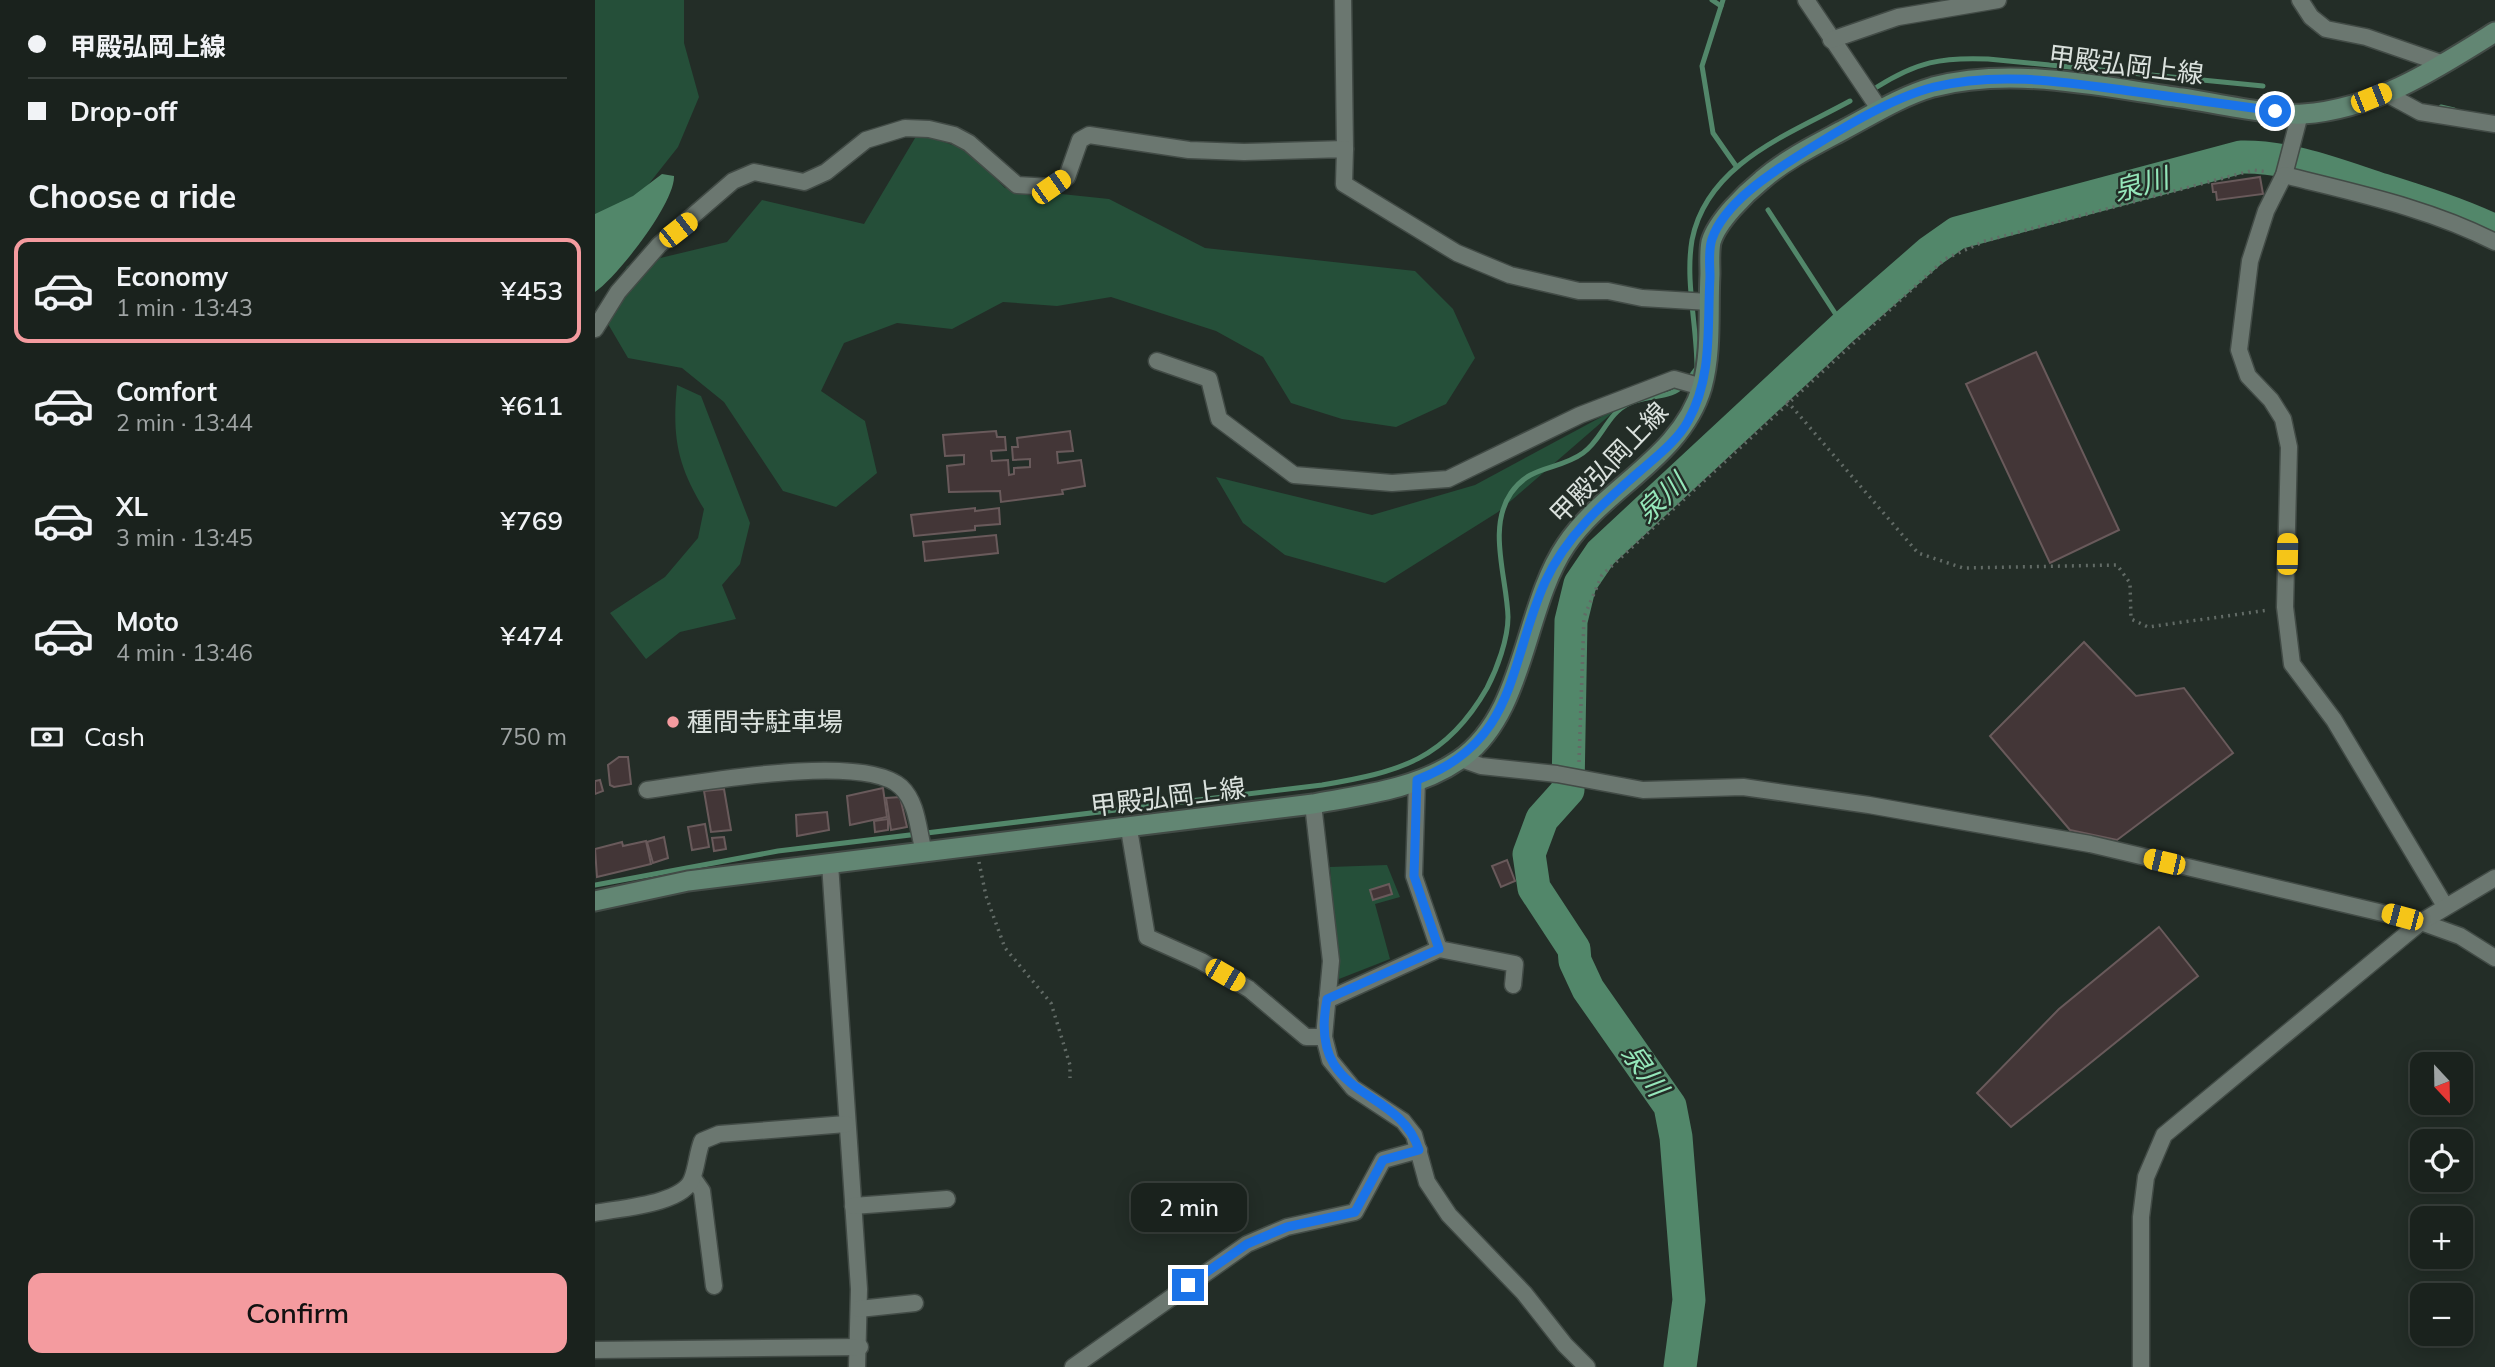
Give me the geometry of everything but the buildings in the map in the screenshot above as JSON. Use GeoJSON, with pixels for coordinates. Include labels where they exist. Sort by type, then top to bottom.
{"type":"FeatureCollection","features":[{"type":"Feature","properties":{"kind":"main road","name":"甲殿弘岡上線"},"geometry":{"type":"LineString","coordinates":[[595,901],[688,881],[923,850],[1129,829],[1313,804],[1392,790],[1417,780],[1461,759],[1491,726],[1513,685],[1545,582],[1567,543],[1602,504],[1661,452],[1688,423],[1702,387],[1708,354],[1696,302],[1711,240],[1737,203],[1765,177],[1815,145],[1880,110],[1929,88],[1963,81],[2048,80],[2301,114],[2356,104],[2385,93],[2444,64],[2495,32]]}},
{"type":"Feature","properties":{"kind":"street"},"geometry":{"type":"LineString","coordinates":[[1343,0],[1344,184],[1457,253],[1510,275],[1579,291],[1608,291],[1696,302]]}},
{"type":"Feature","properties":{"kind":"street"},"geometry":{"type":"LineString","coordinates":[[1806,0],[1880,110]]}},
{"type":"Feature","properties":{"kind":"street"},"geometry":{"type":"LineString","coordinates":[[1831,40],[1898,17],[1998,0]]}},
{"type":"Feature","properties":{"kind":"street"},"geometry":{"type":"LineString","coordinates":[[2300,0],[2311,17],[2326,29],[2365,37],[2444,64]]}},
{"type":"Feature","properties":{"kind":"street"},"geometry":{"type":"LineString","coordinates":[[2385,93],[2420,112],[2495,124]]}},
{"type":"Feature","properties":{"kind":"street"},"geometry":{"type":"LineString","coordinates":[[2301,114],[2286,164],[2266,211],[2250,261],[2239,350],[2248,376],[2271,400],[2283,419],[2289,447],[2285,607],[2292,664],[2334,720],[2445,906]]}},
{"type":"Feature","properties":{"kind":"street"},"geometry":{"type":"LineString","coordinates":[[595,330],[618,292],[637,268],[733,181],[754,172],[804,182],[826,172],[866,140],[905,128],[929,129],[954,135],[969,143],[1017,186],[1035,189],[1051,187],[1067,177],[1080,139],[1089,135],[1189,150],[1244,152],[1345,149]]}},
{"type":"Feature","properties":{"kind":"street"},"geometry":{"type":"LineString","coordinates":[[2286,164],[2377,198],[2462,225],[2495,242]]}},
{"type":"Feature","properties":{"kind":"street"},"geometry":{"type":"LineString","coordinates":[[1157,361],[1209,379],[1219,419],[1294,475],[1392,483],[1448,479],[1580,415],[1674,379],[1702,387]]}},
{"type":"Feature","properties":{"kind":"street"},"geometry":{"type":"LineString","coordinates":[[1461,759],[1481,766],[1557,774],[1643,790],[1743,787],[1869,805],[2090,844],[2421,922],[2460,936],[2495,958]]}},
{"type":"Feature","properties":{"kind":"street"},"geometry":{"type":"LineString","coordinates":[[647,790],[758,774],[833,770],[888,779],[902,788],[913,805],[923,850]]}},
{"type":"Feature","properties":{"kind":"street"},"geometry":{"type":"LineString","coordinates":[[1417,780],[1414,876],[1439,949]]}},
{"type":"Feature","properties":{"kind":"street"},"geometry":{"type":"LineString","coordinates":[[1313,804],[1331,961],[1324,1037],[1330,1060],[1353,1088],[1403,1121],[1414,1135],[1427,1182],[1449,1215],[1524,1293],[1565,1345],[1587,1367]]}},
{"type":"Feature","properties":{"kind":"street"},"geometry":{"type":"LineString","coordinates":[[1129,829],[1147,937],[1201,961],[1249,989],[1306,1037],[1324,1037]]}},
{"type":"Feature","properties":{"kind":"street"},"geometry":{"type":"LineString","coordinates":[[830,864],[859,1309],[860,1347],[857,1367]]}},
{"type":"Feature","properties":{"kind":"street"},"geometry":{"type":"LineString","coordinates":[[2141,1367],[2141,1217],[2146,1177],[2164,1135],[2421,922],[2495,878]]}},
{"type":"Feature","properties":{"kind":"street"},"geometry":{"type":"LineString","coordinates":[[1327,999],[1439,949],[1515,964],[1513,985]]}},
{"type":"Feature","properties":{"kind":"street"},"geometry":{"type":"LineString","coordinates":[[595,1213],[666,1199],[684,1192],[693,1178],[695,1156],[702,1141],[719,1134],[846,1124]]}},
{"type":"Feature","properties":{"kind":"street"},"geometry":{"type":"LineString","coordinates":[[1073,1367],[1247,1244],[1287,1227],[1355,1212],[1383,1160],[1419,1150]]}},
{"type":"Feature","properties":{"kind":"street"},"geometry":{"type":"LineString","coordinates":[[693,1178],[702,1191],[714,1286]]}},
{"type":"Feature","properties":{"kind":"street"},"geometry":{"type":"LineString","coordinates":[[853,1206],[947,1199]]}},
{"type":"Feature","properties":{"kind":"street"},"geometry":{"type":"LineString","coordinates":[[859,1309],[915,1303]]}},
{"type":"Feature","properties":{"kind":"street"},"geometry":{"type":"LineString","coordinates":[[595,1350],[860,1347]]}},
{"type":"Feature","properties":{"kind":"path"},"geometry":{"type":"LineString","coordinates":[[1579,778],[1584,617],[1602,575],[1787,401],[1945,259],[1985,241],[2253,170],[2286,164]]}},
{"type":"Feature","properties":{"kind":"path"},"geometry":{"type":"LineString","coordinates":[[1787,401],[1918,553],[1963,568],[2117,565],[2130,583],[2131,619],[2148,627],[2285,607]]}},
{"type":"Feature","properties":{"kind":"path"},"geometry":{"type":"LineString","coordinates":[[976,846],[986,896],[1005,948],[1051,1003],[1070,1065],[1070,1077]]}},
{"type":"Feature","properties":{"kind":"shaded area"},"geometry":{"type":"Polygon","coordinates":[[[595,0],[684,0],[684,43],[699,97],[678,147],[644,190],[595,228],[595,0]]]}},
{"type":"Feature","properties":{"kind":"shaded area"},"geometry":{"type":"Polygon","coordinates":[[[918,133],[967,150],[1005,188],[1109,199],[1205,248],[1415,271],[1453,309],[1475,358],[1446,404],[1396,427],[1342,419],[1291,403],[1263,357],[1216,331],[1111,297],[1057,306],[1003,302],[952,329],[897,323],[844,343],[821,391],[865,421],[877,473],[836,507],[783,491],[724,402],[682,368],[628,358],[601,312],[627,266],[727,242],[762,200],[864,224],[918,133]]]}},
{"type":"Feature","properties":{"kind":"shaded area"},"geometry":{"type":"Polygon","coordinates":[[[662,174],[674,176],[672,188],[656,220],[617,271],[595,292],[595,214],[633,196],[662,174]]]}},
{"type":"Feature","properties":{"kind":"shaded area"},"geometry":{"type":"Polygon","coordinates":[[[677,385],[701,396],[750,523],[740,564],[722,585],[736,619],[680,632],[646,659],[610,613],[665,577],[698,538],[704,509],[688,478],[678,450],[675,420],[677,385]]]}},
{"type":"Feature","properties":{"kind":"shaded area"},"geometry":{"type":"Polygon","coordinates":[[[1618,408],[1498,512],[1385,583],[1285,555],[1243,523],[1216,477],[1372,515],[1475,485],[1618,408]]]}},
{"type":"Feature","properties":{"kind":"shaded area"},"geometry":{"type":"Polygon","coordinates":[[[1387,865],[1400,897],[1375,904],[1390,959],[1339,979],[1330,867],[1387,865]]]}},
{"type":"Feature","properties":{"kind":"waterway"},"geometry":{"type":"LineString","coordinates":[[1712,0],[1721,6]]}},
{"type":"Feature","properties":{"kind":"waterway"},"geometry":{"type":"LineString","coordinates":[[1723,0],[1702,66],[1713,133],[1736,166]]}},
{"type":"Feature","properties":{"kind":"waterway"},"geometry":{"type":"LineString","coordinates":[[1877,87],[1905,72],[1930,63],[1971,59],[2263,86]]}},
{"type":"Feature","properties":{"kind":"waterway"},"geometry":{"type":"LineString","coordinates":[[595,885],[778,851],[1322,785],[1375,774],[1418,759],[1455,732],[1471,712],[1495,672],[1506,635],[1508,617],[1500,554],[1500,522],[1511,493],[1527,477],[1574,459],[1590,448],[1622,407],[1675,391],[1683,386],[1697,368],[1690,256],[1701,213],[1715,190],[1754,154],[1850,101]]}},
{"type":"Feature","properties":{"kind":"waterway"},"geometry":{"type":"LineString","coordinates":[[2441,107],[2454,110]]}},
{"type":"Feature","properties":{"kind":"waterway","name":"泉川"},"geometry":{"type":"LineString","coordinates":[[1680,1367],[1689,1300],[1676,1137],[1670,1106],[1588,989],[1575,961],[1574,949],[1534,888],[1529,854],[1542,819],[1568,790],[1571,621],[1580,584],[1601,553],[1844,327],[1930,252],[1957,233],[2241,157],[2277,160],[2313,168],[2440,209],[2495,231]]}},
{"type":"Feature","properties":{"kind":"waterway"},"geometry":{"type":"LineString","coordinates":[[1768,210],[1844,327]]}},
{"type":"Feature","properties":{"kind":"place","name":"種間寺駐車場"},"geometry":{"type":"Point","coordinates":[673,722]}},
{"type":"Feature","properties":{"kind":"route"},"geometry":{"type":"LineString","coordinates":[[1188,1285],[1247,1244],[1287,1227],[1355,1212],[1383,1160],[1419,1150],[1414,1135],[1403,1121],[1353,1088],[1330,1060],[1324,1037],[1327,999],[1439,949],[1414,876],[1417,780],[1461,759],[1491,726],[1513,685],[1545,582],[1567,543],[1602,504],[1661,452],[1688,423],[1702,387],[1708,354],[1711,240],[1737,203],[1765,177],[1815,145],[1880,110],[1929,88],[1963,81],[2048,80],[2275,111]]}}]}
